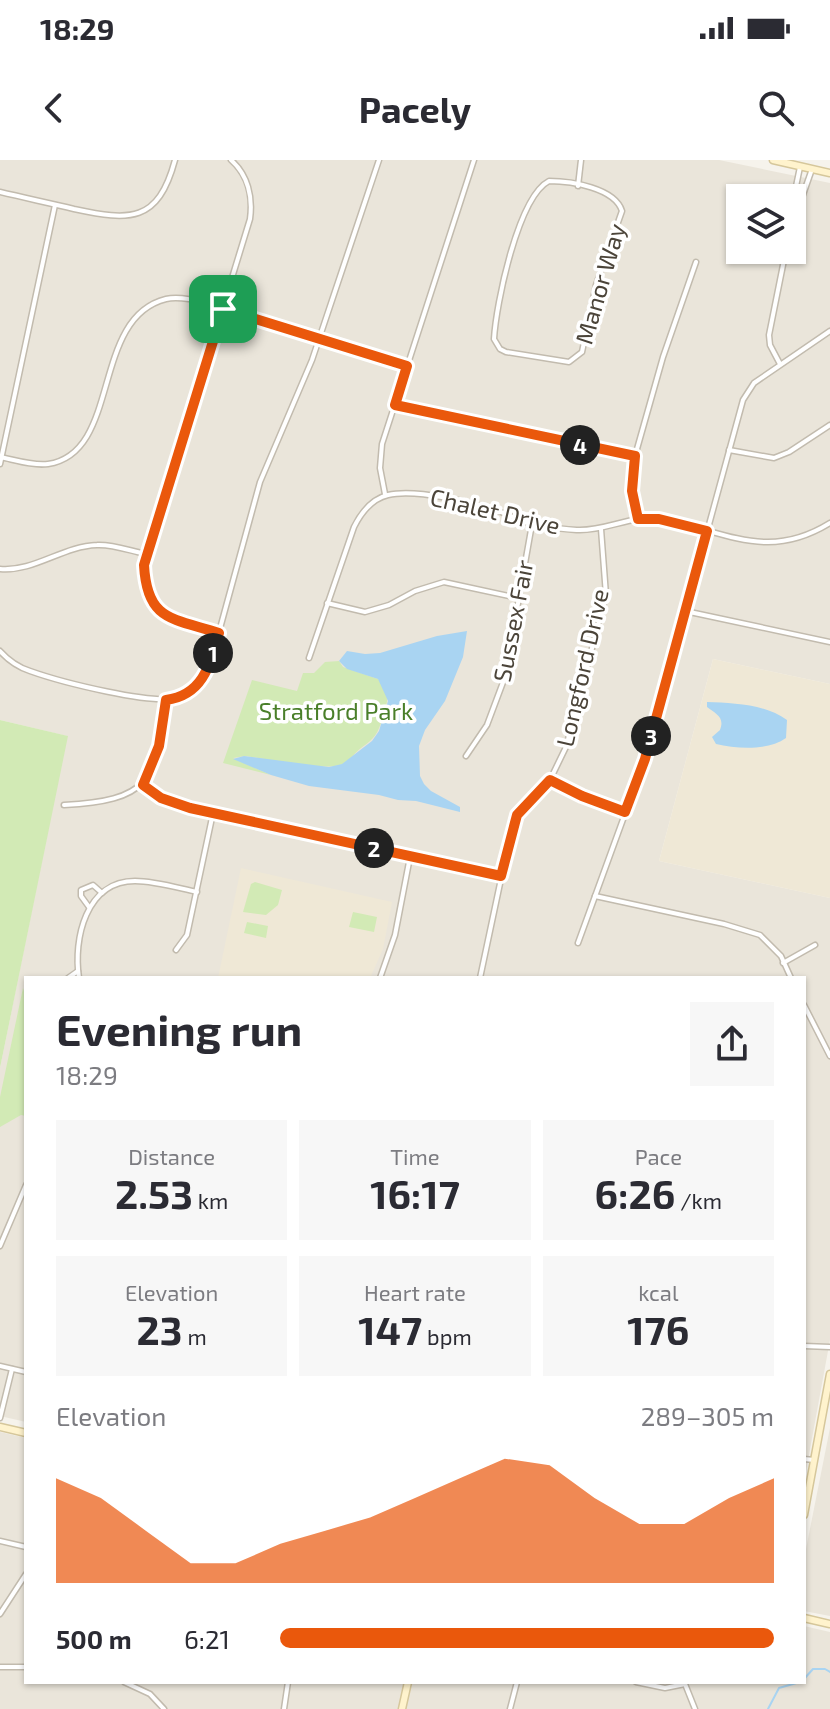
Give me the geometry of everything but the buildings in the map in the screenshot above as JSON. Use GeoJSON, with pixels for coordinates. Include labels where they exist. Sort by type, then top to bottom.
{"type":"FeatureCollection","features":[{"type":"Feature","properties":{"kind":"street"},"geometry":{"type":"LineString","coordinates":[[0,192],[109,216],[128,216],[144,210],[164,192],[175,160]]}},
{"type":"Feature","properties":{"kind":"street"},"geometry":{"type":"LineString","coordinates":[[219,633],[166,616],[153,605],[145,582],[146,554],[223,309],[251,208],[244,176],[231,160]]}},
{"type":"Feature","properties":{"kind":"street"},"geometry":{"type":"LineString","coordinates":[[0,651],[7,659],[31,671],[140,699],[166,700],[184,696],[201,683],[219,633],[267,463],[319,339],[379,160]]}},
{"type":"Feature","properties":{"kind":"street"},"geometry":{"type":"LineString","coordinates":[[309,658],[358,519],[374,501],[386,495],[380,453],[474,160]]}},
{"type":"Feature","properties":{"kind":"street"},"geometry":{"type":"LineString","coordinates":[[578,186],[581,160]]}},
{"type":"Feature","properties":{"kind":"street"},"geometry":{"type":"LineString","coordinates":[[773,160],[830,173]]}},
{"type":"Feature","properties":{"kind":"street"},"geometry":{"type":"LineString","coordinates":[[796,184],[800,166]]}},
{"type":"Feature","properties":{"kind":"street"},"geometry":{"type":"LineString","coordinates":[[806,188],[812,169]]}},
{"type":"Feature","properties":{"kind":"street","name":"Manor Way"},"geometry":{"type":"LineString","coordinates":[[555,181],[578,186],[606,193],[619,203],[622,211],[596,285],[584,348],[580,356],[569,362],[500,349],[494,339],[516,229],[541,185],[555,181]]}},
{"type":"Feature","properties":{"kind":"street"},"geometry":{"type":"LineString","coordinates":[[0,464],[55,205]]}},
{"type":"Feature","properties":{"kind":"street"},"geometry":{"type":"LineString","coordinates":[[638,519],[632,491],[635,456],[663,357],[696,262]]}},
{"type":"Feature","properties":{"kind":"street"},"geometry":{"type":"LineString","coordinates":[[780,364],[770,345],[769,335],[783,264]]}},
{"type":"Feature","properties":{"kind":"street"},"geometry":{"type":"LineString","coordinates":[[1,457],[24,463],[50,464],[73,452],[91,430],[125,332],[150,306],[165,299],[177,298],[223,309],[407,366]]}},
{"type":"Feature","properties":{"kind":"street"},"geometry":{"type":"LineString","coordinates":[[578,943],[645,759],[743,400],[749,389],[780,364],[830,331]]}},
{"type":"Feature","properties":{"kind":"street"},"geometry":{"type":"LineString","coordinates":[[395,405],[635,456]]}},
{"type":"Feature","properties":{"kind":"street"},"geometry":{"type":"LineString","coordinates":[[729,450],[774,458],[789,452],[830,425]]}},
{"type":"Feature","properties":{"kind":"street","name":"Chalet Drive"},"geometry":{"type":"LineString","coordinates":[[386,495],[411,493],[468,504],[532,524],[581,530],[601,529],[638,519],[659,519],[767,544],[805,536],[830,523]]}},
{"type":"Feature","properties":{"kind":"street","name":"Sussex Fair"},"geometry":{"type":"LineString","coordinates":[[466,756],[487,725],[505,677],[532,524]]}},
{"type":"Feature","properties":{"kind":"street","name":"Longford Drive"},"geometry":{"type":"LineString","coordinates":[[480,976],[517,815],[550,780],[566,747],[606,595],[601,529]]}},
{"type":"Feature","properties":{"kind":"street"},"geometry":{"type":"LineString","coordinates":[[0,569],[17,568],[73,549],[97,545],[146,554]]}},
{"type":"Feature","properties":{"kind":"street"},"geometry":{"type":"LineString","coordinates":[[327,603],[365,612],[444,582],[518,598]]}},
{"type":"Feature","properties":{"kind":"street"},"geometry":{"type":"LineString","coordinates":[[685,611],[830,642]]}},
{"type":"Feature","properties":{"kind":"street"},"geometry":{"type":"LineString","coordinates":[[64,805],[116,800],[130,795],[143,785],[159,746],[166,700]]}},
{"type":"Feature","properties":{"kind":"street"},"geometry":{"type":"LineString","coordinates":[[550,780],[625,812]]}},
{"type":"Feature","properties":{"kind":"street"},"geometry":{"type":"LineString","coordinates":[[143,785],[161,798],[213,813],[501,876]]}},
{"type":"Feature","properties":{"kind":"street"},"geometry":{"type":"LineString","coordinates":[[176,950],[187,935],[213,813]]}},
{"type":"Feature","properties":{"kind":"street"},"geometry":{"type":"LineString","coordinates":[[381,976],[395,935],[410,857]]}},
{"type":"Feature","properties":{"kind":"street"},"geometry":{"type":"LineString","coordinates":[[79,976],[83,922],[89,907],[102,893],[134,881],[197,892]]}},
{"type":"Feature","properties":{"kind":"street"},"geometry":{"type":"LineString","coordinates":[[89,907],[81,896],[85,886],[97,886],[102,893]]}},
{"type":"Feature","properties":{"kind":"street"},"geometry":{"type":"LineString","coordinates":[[595,896],[760,935],[781,956],[790,976]]}},
{"type":"Feature","properties":{"kind":"street"},"geometry":{"type":"LineString","coordinates":[[783,963],[815,945]]}},
{"type":"Feature","properties":{"kind":"street"},"geometry":{"type":"LineString","coordinates":[[71,976],[78,971]]}},
{"type":"Feature","properties":{"kind":"street"},"geometry":{"type":"LineString","coordinates":[[806,1009],[830,1056]]}},
{"type":"Feature","properties":{"kind":"street"},"geometry":{"type":"LineString","coordinates":[[0,1246],[24,1190]]}},
{"type":"Feature","properties":{"kind":"street"},"geometry":{"type":"LineString","coordinates":[[806,1346],[830,1347]]}},
{"type":"Feature","properties":{"kind":"street"},"geometry":{"type":"LineString","coordinates":[[1,1368],[24,1372]]}},
{"type":"Feature","properties":{"kind":"street"},"geometry":{"type":"LineString","coordinates":[[0,1418],[12,1369]]}},
{"type":"Feature","properties":{"kind":"street"},"geometry":{"type":"LineString","coordinates":[[806,1504],[828,1400],[830,1374]]}},
{"type":"Feature","properties":{"kind":"street"},"geometry":{"type":"LineString","coordinates":[[0,1427],[24,1433]]}},
{"type":"Feature","properties":{"kind":"street"},"geometry":{"type":"LineString","coordinates":[[806,1459],[814,1460]]}},
{"type":"Feature","properties":{"kind":"street"},"geometry":{"type":"LineString","coordinates":[[0,1541],[24,1547]]}},
{"type":"Feature","properties":{"kind":"street"},"geometry":{"type":"LineString","coordinates":[[0,1614],[24,1577]]}},
{"type":"Feature","properties":{"kind":"street"},"geometry":{"type":"LineString","coordinates":[[806,1618],[830,1624]]}},
{"type":"Feature","properties":{"kind":"street"},"geometry":{"type":"LineString","coordinates":[[0,1667],[24,1667]]}},
{"type":"Feature","properties":{"kind":"street"},"geometry":{"type":"LineString","coordinates":[[128,1684],[150,1694],[164,1709]]}},
{"type":"Feature","properties":{"kind":"street"},"geometry":{"type":"LineString","coordinates":[[284,1709],[288,1684]]}},
{"type":"Feature","properties":{"kind":"street"},"geometry":{"type":"LineString","coordinates":[[402,1709],[408,1684]]}},
{"type":"Feature","properties":{"kind":"street"},"geometry":{"type":"LineString","coordinates":[[510,1709],[516,1684]]}},
{"type":"Feature","properties":{"kind":"street"},"geometry":{"type":"LineString","coordinates":[[646,1684],[665,1688],[681,1684]]}},
{"type":"Feature","properties":{"kind":"street"},"geometry":{"type":"LineString","coordinates":[[685,1684],[695,1709]]}},
{"type":"Feature","properties":{"kind":"shaded area"},"geometry":{"type":"Polygon","coordinates":[[[0,160],[719,160],[830,183],[830,684],[713,659],[659,861],[830,898],[830,1340],[806,1471],[806,976],[24,976],[24,1422],[0,1416],[0,1068],[67,736],[0,720],[0,160]]]}},
{"type":"Feature","properties":{"kind":"shaded area"},"geometry":{"type":"Polygon","coordinates":[[[713,659],[830,684],[830,898],[659,861],[713,659]]]}},
{"type":"Feature","properties":{"kind":"shaded area"},"geometry":{"type":"Polygon","coordinates":[[[241,868],[392,902],[383,949],[371,976],[218,976],[241,868]]]}},
{"type":"Feature","properties":{"kind":"shaded area"},"geometry":{"type":"Polygon","coordinates":[[[830,1428],[830,1616],[806,1611],[806,1549],[830,1428]]]}},
{"type":"Feature","properties":{"kind":"shaded area"},"geometry":{"type":"Polygon","coordinates":[[[0,1432],[24,1438],[24,1684],[806,1684],[806,1626],[830,1632],[830,1709],[0,1709],[0,1432]]]}},
{"type":"Feature","properties":{"kind":"green space","name":"Stratford Park"},"geometry":{"type":"Polygon","coordinates":[[[339,661],[343,667],[378,679],[385,689],[386,707],[372,739],[343,764],[334,766],[245,756],[233,758],[271,775],[223,763],[252,680],[297,691],[303,673],[314,673],[325,662],[339,661]]]}},
{"type":"Feature","properties":{"kind":"green space"},"geometry":{"type":"Polygon","coordinates":[[[0,720],[68,736],[0,1068],[0,720]]]}},
{"type":"Feature","properties":{"kind":"green space"},"geometry":{"type":"Polygon","coordinates":[[[255,882],[282,890],[278,905],[266,915],[243,912],[251,884],[255,882]]]}},
{"type":"Feature","properties":{"kind":"green space"},"geometry":{"type":"Polygon","coordinates":[[[353,912],[377,917],[374,932],[349,927],[353,912]]]}},
{"type":"Feature","properties":{"kind":"green space"},"geometry":{"type":"Polygon","coordinates":[[[247,922],[268,926],[266,938],[244,933],[247,922]]]}},
{"type":"Feature","properties":{"kind":"green space"},"geometry":{"type":"Polygon","coordinates":[[[23,988],[24,1116],[0,1127],[0,1097],[23,988]]]}},
{"type":"Feature","properties":{"kind":"water"},"geometry":{"type":"Polygon","coordinates":[[[467,631],[463,657],[445,701],[425,730],[419,746],[420,776],[424,784],[460,807],[460,812],[416,801],[309,786],[233,759],[244,756],[329,767],[342,764],[372,741],[379,731],[388,701],[378,679],[347,669],[339,661],[347,651],[380,653],[437,636],[467,631]]]}},
{"type":"Feature","properties":{"kind":"water"},"geometry":{"type":"Polygon","coordinates":[[[707,702],[748,705],[778,715],[787,720],[786,738],[752,748],[716,744],[712,737],[720,730],[721,722],[719,716],[707,707],[707,702]]]}},
{"type":"Feature","properties":{"kind":"waterway"},"geometry":{"type":"LineString","coordinates":[[806,1677],[813,1669],[830,1672]]}},
{"type":"Feature","properties":{"kind":"waterway"},"geometry":{"type":"LineString","coordinates":[[768,1709],[779,1688],[793,1684]]}},
{"type":"Feature","properties":{"kind":"route"},"geometry":{"type":"LineString","coordinates":[[223,309],[407,366],[395,405],[635,456],[632,491],[638,519],[659,519],[707,531],[645,759],[625,812],[550,780],[517,815],[501,876],[190,808],[161,798],[143,785],[159,746],[166,700],[184,696],[201,683],[219,633],[166,616],[153,605],[145,582],[144,565],[223,309]]}}]}
